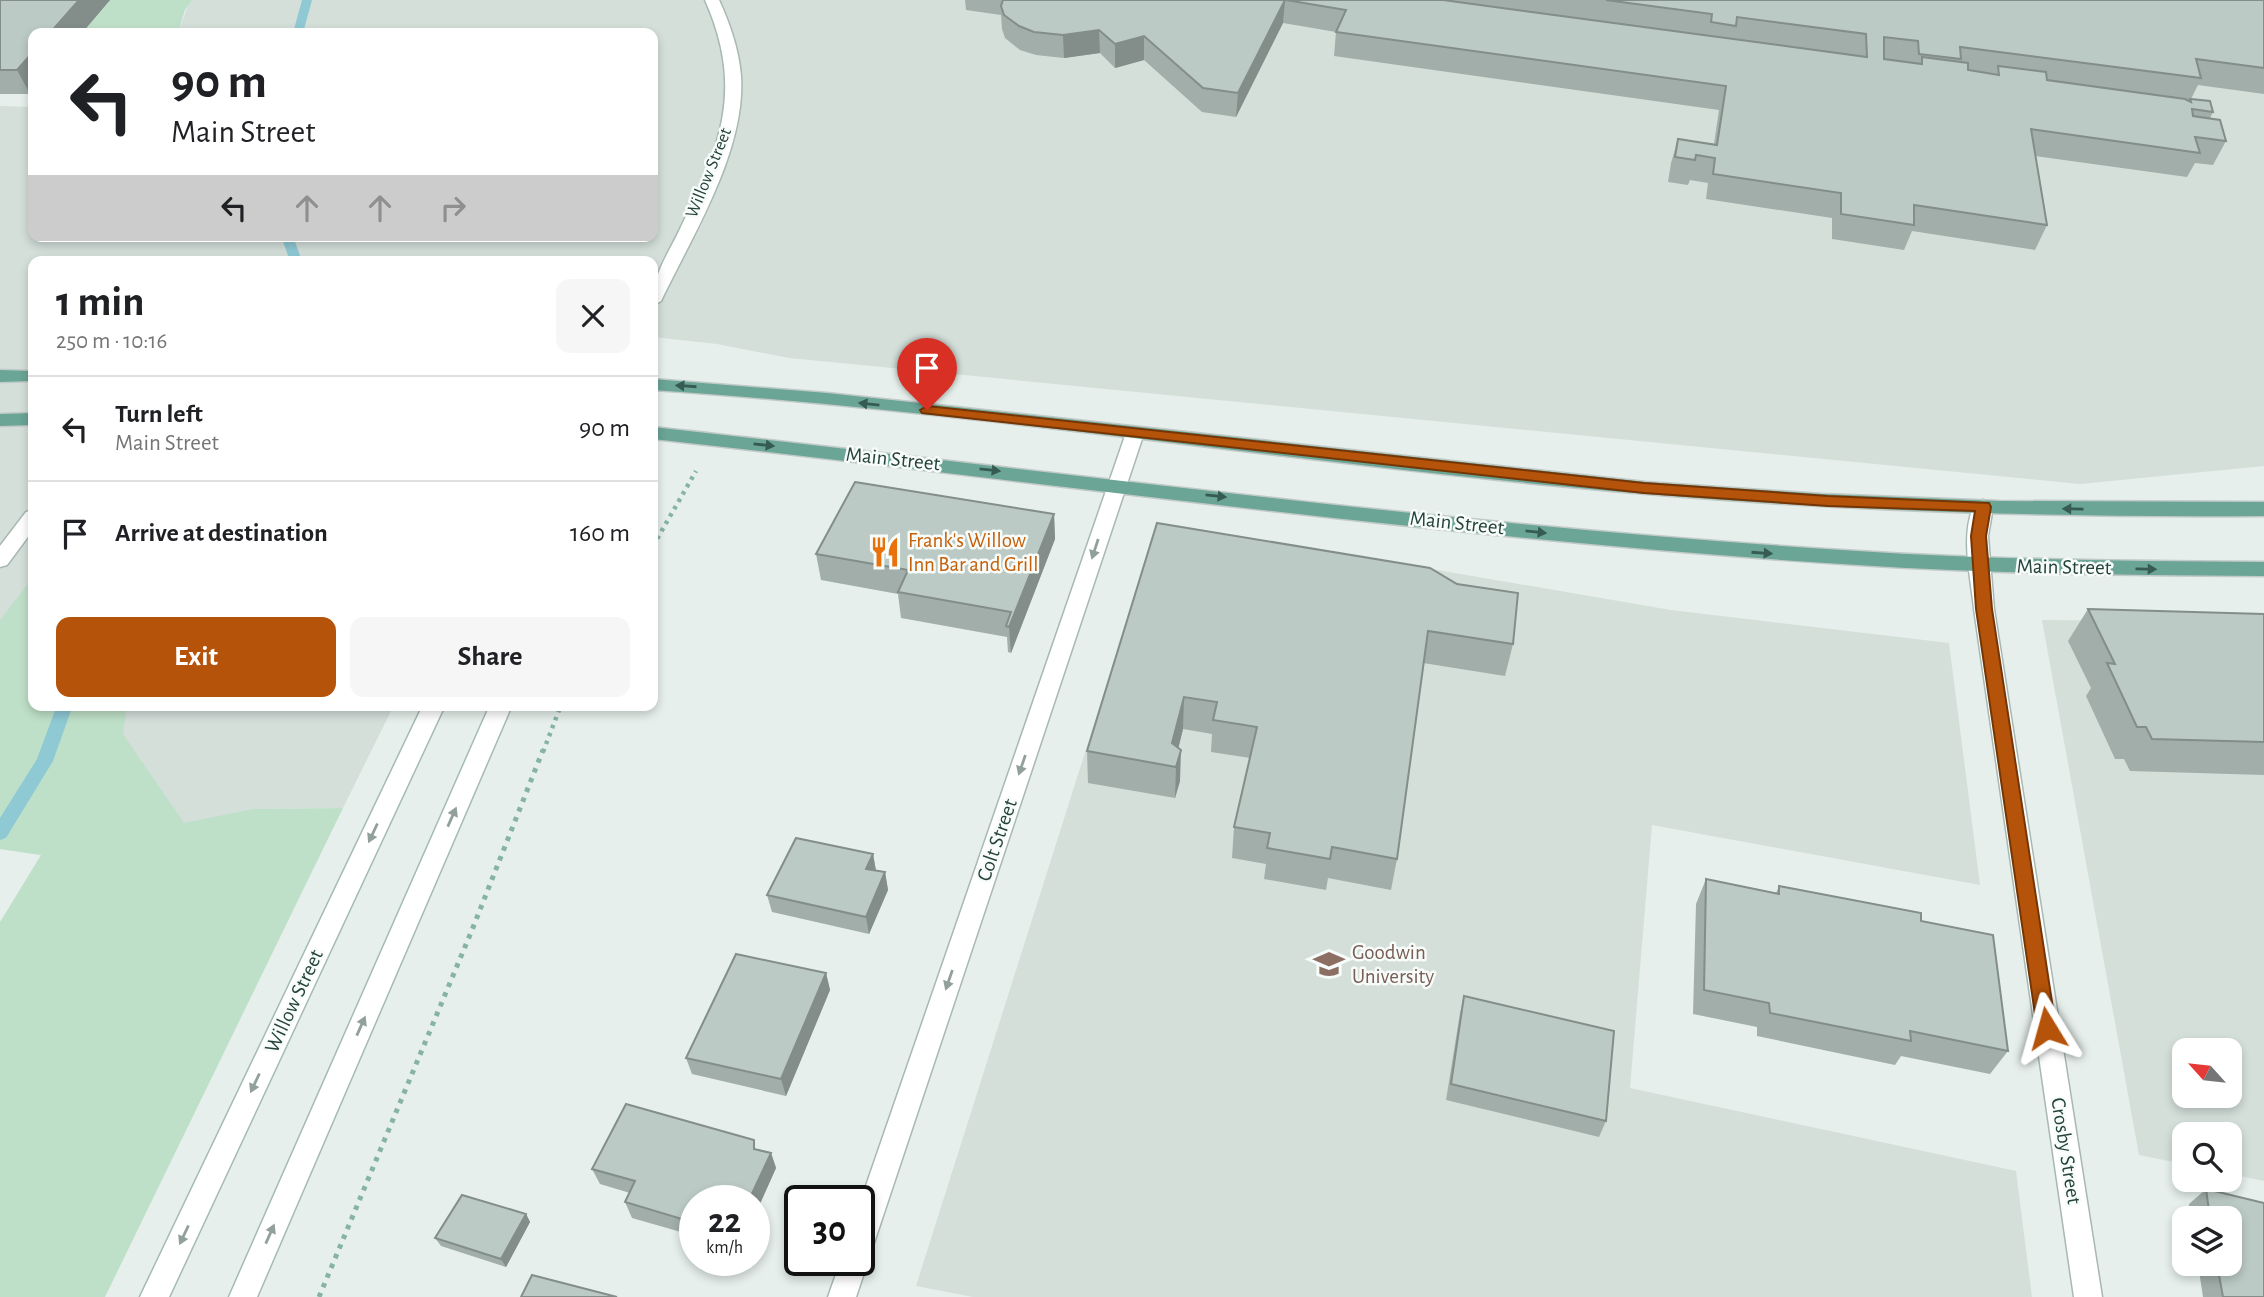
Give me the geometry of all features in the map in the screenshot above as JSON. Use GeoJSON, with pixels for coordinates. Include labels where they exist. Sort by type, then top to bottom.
{"type":"FeatureCollection","features":[{"type":"Feature","properties":{"kind":"main road"},"geometry":{"type":"LineString","coordinates":[[0,376],[28,376]]}},
{"type":"Feature","properties":{"kind":"main road"},"geometry":{"type":"LineString","coordinates":[[658,384],[772,393],[1694,492],[1851,503],[1983,507],[2264,509]]}},
{"type":"Feature","properties":{"kind":"main road"},"geometry":{"type":"LineString","coordinates":[[0,420],[28,419]]}},
{"type":"Feature","properties":{"kind":"main road","name":"Main Street"},"geometry":{"type":"LineString","coordinates":[[658,434],[1703,548],[1979,565],[2264,569]]}},
{"type":"Feature","properties":{"kind":"street","name":"Willow Street"},"geometry":{"type":"LineString","coordinates":[[658,290],[714,168],[727,134],[734,102],[730,44],[712,0]]}},
{"type":"Feature","properties":{"kind":"street","name":"Colt Street"},"geometry":{"type":"LineString","coordinates":[[875,1200],[1135,433]]}},
{"type":"Feature","properties":{"kind":"street","name":"Crosby Street"},"geometry":{"type":"LineString","coordinates":[[1983,507],[1978,536],[1984,609],[2088,1297]]}},
{"type":"Feature","properties":{"kind":"street"},"geometry":{"type":"LineString","coordinates":[[0,560],[28,524]]}},
{"type":"Feature","properties":{"kind":"street","name":"Willow Street"},"geometry":{"type":"LineString","coordinates":[[154,1297],[431,711]]}},
{"type":"Feature","properties":{"kind":"street"},"geometry":{"type":"LineString","coordinates":[[243,1297],[498,711]]}},
{"type":"Feature","properties":{"kind":"street"},"geometry":{"type":"LineString","coordinates":[[842,1297],[849,1276]]}},
{"type":"Feature","properties":{"kind":"path"},"geometry":{"type":"LineString","coordinates":[[658,537],[698,467]]}},
{"type":"Feature","properties":{"kind":"path"},"geometry":{"type":"LineString","coordinates":[[319,1297],[472,930],[559,711]]}},
{"type":"Feature","properties":{"kind":"shaded area"},"geometry":{"type":"Polygon","coordinates":[[[190,0],[2264,0],[2264,466],[2080,484],[789,358],[717,344],[658,338],[658,256],[28,256],[28,711],[391,711],[343,808],[252,809],[41,855],[0,849],[0,106],[28,107],[28,242],[658,242],[658,28],[180,28],[190,0]]]}},
{"type":"Feature","properties":{"kind":"shaded area","name":"Goodwin University"},"geometry":{"type":"Polygon","coordinates":[[[1158,522],[1671,610],[1949,643],[1980,885],[1652,825],[1630,1088],[2016,1171],[2032,1297],[973,1297],[916,1286],[1158,522]]]}},
{"type":"Feature","properties":{"kind":"shaded area"},"geometry":{"type":"Polygon","coordinates":[[[2042,620],[2264,622],[2264,1181],[2242,1176],[2242,1122],[2172,1122],[2172,1162],[2139,1155],[2042,620]]]}},
{"type":"Feature","properties":{"kind":"green space"},"geometry":{"type":"Polygon","coordinates":[[[110,0],[192,0],[185,10],[180,28],[86,28],[110,0]]]}},
{"type":"Feature","properties":{"kind":"green space"},"geometry":{"type":"Polygon","coordinates":[[[28,584],[28,711],[126,711],[123,734],[184,823],[252,809],[343,808],[105,1297],[0,1297],[0,922],[41,855],[0,849],[0,620],[28,584]]]}},
{"type":"Feature","properties":{"kind":"building"},"geometry":{"type":"Polygon","coordinates":[[[0,0],[79,0],[54,28],[28,28],[28,58],[17,70],[0,70],[0,0]]]}},
{"type":"Feature","properties":{"kind":"building"},"geometry":{"type":"Polygon","coordinates":[[[1003,0],[1285,0],[1238,93],[1203,88],[1144,36],[1115,44],[1099,30],[1063,35],[1034,32],[1019,26],[1004,15],[1001,6],[1003,0]]]}},
{"type":"Feature","properties":{"kind":"building"},"geometry":{"type":"Polygon","coordinates":[[[1286,0],[1443,0],[1867,57],[1866,34],[1737,17],[1736,26],[1711,22],[1712,14],[1606,0],[2264,0],[2264,68],[2196,59],[2201,78],[1960,47],[1961,59],[1919,54],[1918,41],[1884,37],[1884,59],[1922,64],[1922,57],[1968,63],[1968,70],[1999,75],[1998,66],[2046,72],[2047,80],[2191,102],[2190,99],[2210,101],[2213,112],[2192,109],[2193,116],[2220,120],[2226,141],[2195,137],[2200,153],[2031,129],[2047,225],[1914,205],[1914,225],[1841,214],[1841,193],[1713,174],[1715,158],[1696,155],[1695,160],[1675,157],[1678,139],[1717,145],[1726,86],[1336,32],[1346,10],[1286,0]]]}},
{"type":"Feature","properties":{"kind":"building"},"geometry":{"type":"Polygon","coordinates":[[[855,482],[1054,514],[1009,627],[1006,626],[1011,612],[898,592],[908,570],[816,554],[855,482]]]}},
{"type":"Feature","properties":{"kind":"building"},"geometry":{"type":"Polygon","coordinates":[[[1157,523],[1430,568],[1457,584],[1518,593],[1513,644],[1428,631],[1397,859],[1332,847],[1330,859],[1267,848],[1270,833],[1234,827],[1257,727],[1213,720],[1217,702],[1184,697],[1172,743],[1181,750],[1176,767],[1087,751],[1157,523]]]}},
{"type":"Feature","properties":{"kind":"building"},"geometry":{"type":"Polygon","coordinates":[[[2088,609],[2264,614],[2264,742],[2152,739],[2146,727],[2137,727],[2107,663],[2115,664],[2088,609]]]}},
{"type":"Feature","properties":{"kind":"building"},"geometry":{"type":"Polygon","coordinates":[[[796,838],[873,854],[866,869],[885,872],[866,917],[767,895],[796,838]]]}},
{"type":"Feature","properties":{"kind":"building"},"geometry":{"type":"Polygon","coordinates":[[[1706,879],[1779,894],[1779,886],[1921,913],[1921,921],[1993,935],[2008,1051],[1910,1031],[1911,1041],[1770,1013],[1769,1003],[1704,990],[1706,879]]]}},
{"type":"Feature","properties":{"kind":"building"},"geometry":{"type":"Polygon","coordinates":[[[736,954],[826,973],[781,1079],[686,1058],[736,954]]]}},
{"type":"Feature","properties":{"kind":"building"},"geometry":{"type":"Polygon","coordinates":[[[1464,996],[1614,1031],[1606,1121],[1451,1084],[1464,996]]]}},
{"type":"Feature","properties":{"kind":"building"},"geometry":{"type":"Polygon","coordinates":[[[626,1104],[754,1140],[754,1149],[771,1153],[756,1185],[679,1185],[679,1218],[625,1202],[635,1181],[592,1169],[626,1104]]]}},
{"type":"Feature","properties":{"kind":"building"},"geometry":{"type":"Polygon","coordinates":[[[2206,1192],[2218,1192],[2264,1203],[2264,1297],[2223,1297],[2219,1276],[2242,1276],[2242,1206],[2208,1206],[2206,1192]]]}},
{"type":"Feature","properties":{"kind":"building"},"geometry":{"type":"Polygon","coordinates":[[[462,1195],[526,1214],[501,1259],[435,1238],[462,1195]]]}},
{"type":"Feature","properties":{"kind":"building"},"geometry":{"type":"Polygon","coordinates":[[[532,1275],[617,1297],[521,1297],[532,1275]]]}},
{"type":"Feature","properties":{"kind":"waterway"},"geometry":{"type":"LineString","coordinates":[[299,28],[307,0]]}},
{"type":"Feature","properties":{"kind":"waterway"},"geometry":{"type":"LineString","coordinates":[[289,242],[294,256]]}},
{"type":"Feature","properties":{"kind":"waterway"},"geometry":{"type":"LineString","coordinates":[[0,833],[45,761],[63,711]]}},
{"type":"Feature","properties":{"kind":"place","name":"Frank's Willow Inn Bar and Grill"},"geometry":{"type":"Point","coordinates":[885,552]}},
{"type":"Feature","properties":{"kind":"place","name":"Goodwin University"},"geometry":{"type":"Point","coordinates":[1329,964]}},
{"type":"Feature","properties":{"kind":"route"},"geometry":{"type":"LineString","coordinates":[[927,410],[1644,488],[1828,501],[1983,507],[1978,536],[1984,609],[2047,1028]]}}]}
